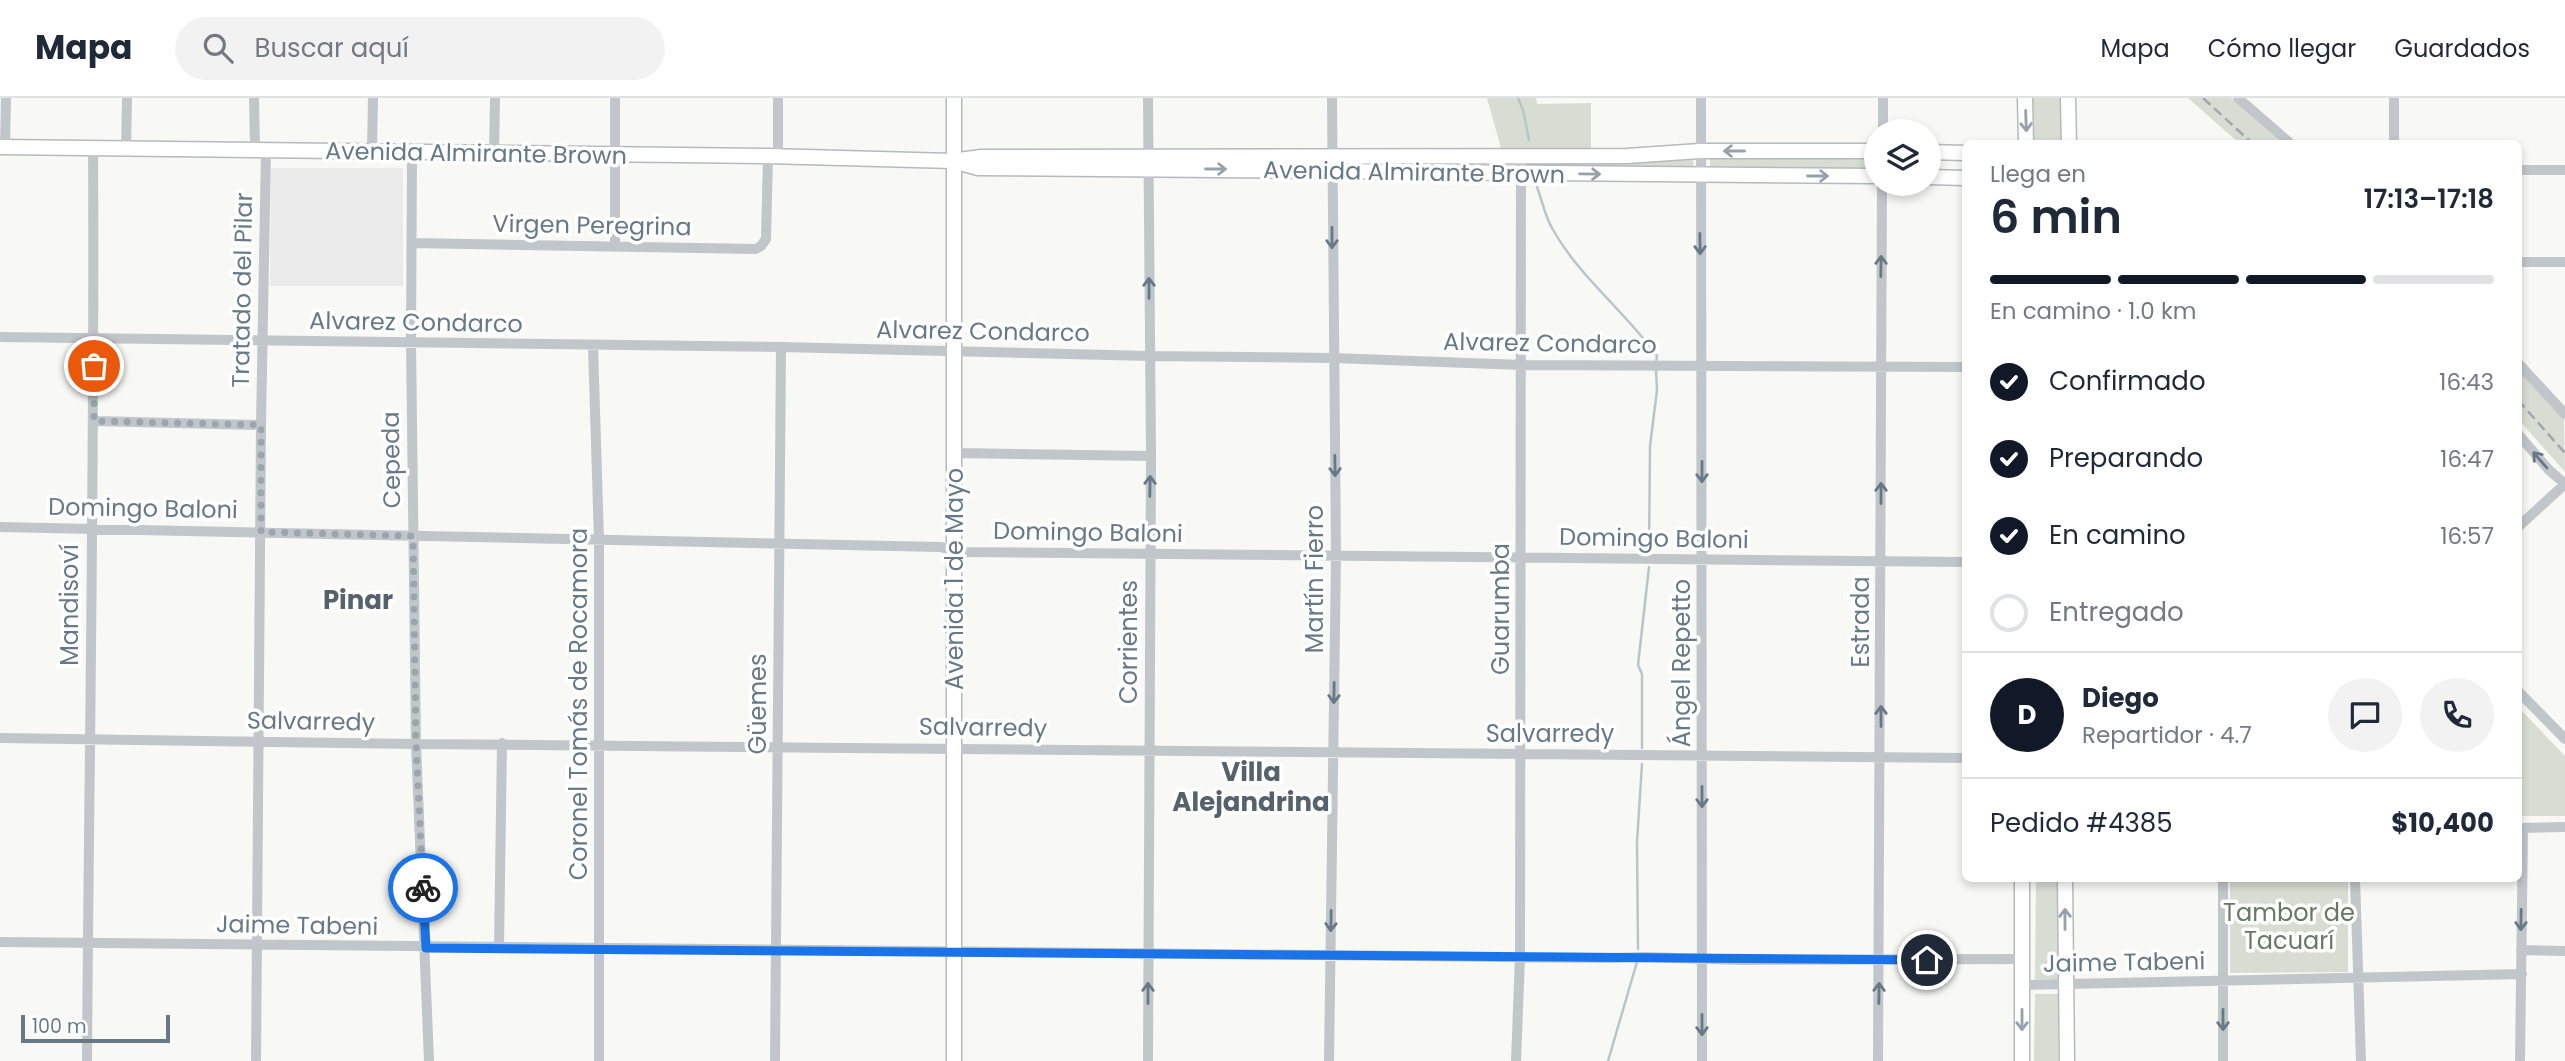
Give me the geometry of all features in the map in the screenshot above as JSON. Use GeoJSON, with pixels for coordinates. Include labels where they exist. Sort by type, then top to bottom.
{"type":"FeatureCollection","features":[{"type":"Feature","properties":{"kind":"main road","name":"Avenida 1 de Mayo"},"geometry":{"type":"LineString","coordinates":[[954,98],[954,1061]]}},
{"type":"Feature","properties":{"kind":"main road"},"geometry":{"type":"LineString","coordinates":[[2025,98],[2026,140]]}},
{"type":"Feature","properties":{"kind":"main road"},"geometry":{"type":"LineString","coordinates":[[2068,98],[2069,140]]}},
{"type":"Feature","properties":{"kind":"main road","name":"Avenida Almirante Brown"},"geometry":{"type":"LineString","coordinates":[[2,147],[773,157],[952,161],[978,168],[1148,163],[1332,163],[1521,156],[1627,156],[1700,151],[1864,151]]}},
{"type":"Feature","properties":{"kind":"main road"},"geometry":{"type":"LineString","coordinates":[[1941,152],[1962,153]]}},
{"type":"Feature","properties":{"kind":"main road","name":"Avenida Almirante Brown"},"geometry":{"type":"LineString","coordinates":[[1332,163],[1521,173],[1864,176]]}},
{"type":"Feature","properties":{"kind":"main road"},"geometry":{"type":"LineString","coordinates":[[1941,177],[1962,178]]}},
{"type":"Feature","properties":{"kind":"main road"},"geometry":{"type":"LineString","coordinates":[[2022,882],[2022,1061]]}},
{"type":"Feature","properties":{"kind":"main road"},"geometry":{"type":"LineString","coordinates":[[2065,882],[2064,984],[2067,1061]]}},
{"type":"Feature","properties":{"kind":"street"},"geometry":{"type":"LineString","coordinates":[[2,147],[6,98]]}},
{"type":"Feature","properties":{"kind":"street"},"geometry":{"type":"LineString","coordinates":[[126,150],[127,98]]}},
{"type":"Feature","properties":{"kind":"street","name":"Tratado del Pilar"},"geometry":{"type":"LineString","coordinates":[[254,98],[260,149],[263,340],[256,1061]]}},
{"type":"Feature","properties":{"kind":"street"},"geometry":{"type":"LineString","coordinates":[[372,151],[373,98]]}},
{"type":"Feature","properties":{"kind":"street"},"geometry":{"type":"LineString","coordinates":[[495,98],[495,154]]}},
{"type":"Feature","properties":{"kind":"street"},"geometry":{"type":"LineString","coordinates":[[615,98],[615,246]]}},
{"type":"Feature","properties":{"kind":"street"},"geometry":{"type":"LineString","coordinates":[[773,157],[778,98]]}},
{"type":"Feature","properties":{"kind":"street","name":"Corrientes"},"geometry":{"type":"LineString","coordinates":[[1148,98],[1151,456],[1148,1061]]}},
{"type":"Feature","properties":{"kind":"street","name":"Martín Fierro"},"geometry":{"type":"LineString","coordinates":[[1329,1061],[1336,556],[1332,98]]}},
{"type":"Feature","properties":{"kind":"street","name":"Ángel Repetto"},"geometry":{"type":"LineString","coordinates":[[1700,98],[1702,1061]]}},
{"type":"Feature","properties":{"kind":"street"},"geometry":{"type":"LineString","coordinates":[[1883,98],[1883,119]]}},
{"type":"Feature","properties":{"kind":"street"},"geometry":{"type":"LineString","coordinates":[[2238,98],[2286,140]]}},
{"type":"Feature","properties":{"kind":"street"},"geometry":{"type":"LineString","coordinates":[[2394,98],[2394,140]]}},
{"type":"Feature","properties":{"kind":"street","name":"Mandisoví"},"geometry":{"type":"LineString","coordinates":[[87,1061],[94,421],[93,149]]}},
{"type":"Feature","properties":{"kind":"street","name":"Cepeda"},"geometry":{"type":"LineString","coordinates":[[412,153],[411,342],[416,744],[429,1061]]}},
{"type":"Feature","properties":{"kind":"street","name":"Guarumba"},"geometry":{"type":"LineString","coordinates":[[1516,1061],[1520,957],[1521,156]]}},
{"type":"Feature","properties":{"kind":"street","name":"Virgen Peregrina"},"geometry":{"type":"LineString","coordinates":[[412,243],[756,248],[766,239],[773,157]]}},
{"type":"Feature","properties":{"kind":"street"},"geometry":{"type":"LineString","coordinates":[[2522,170],[2565,170]]}},
{"type":"Feature","properties":{"kind":"street","name":"Estrada"},"geometry":{"type":"LineString","coordinates":[[1878,1061],[1882,196]]}},
{"type":"Feature","properties":{"kind":"street"},"geometry":{"type":"LineString","coordinates":[[2522,262],[2565,262]]}},
{"type":"Feature","properties":{"kind":"street","name":"Alvarez Condarco"},"geometry":{"type":"LineString","coordinates":[[0,337],[781,347],[1333,358],[1522,365],[1962,367]]}},
{"type":"Feature","properties":{"kind":"street","name":"Coronel Tomás de Rocamora"},"geometry":{"type":"LineString","coordinates":[[593,346],[599,540],[599,1061]]}},
{"type":"Feature","properties":{"kind":"street","name":"Güemes"},"geometry":{"type":"LineString","coordinates":[[775,1061],[781,347]]}},
{"type":"Feature","properties":{"kind":"street"},"geometry":{"type":"LineString","coordinates":[[2522,367],[2565,414]]}},
{"type":"Feature","properties":{"kind":"street"},"geometry":{"type":"LineString","coordinates":[[94,421],[261,425]]}},
{"type":"Feature","properties":{"kind":"street"},"geometry":{"type":"LineString","coordinates":[[2522,439],[2565,484],[2522,523]]}},
{"type":"Feature","properties":{"kind":"street"},"geometry":{"type":"LineString","coordinates":[[954,453],[1151,456]]}},
{"type":"Feature","properties":{"kind":"street","name":"Domingo Baloni"},"geometry":{"type":"LineString","coordinates":[[0,527],[940,547],[965,552],[1962,562]]}},
{"type":"Feature","properties":{"kind":"street"},"geometry":{"type":"LineString","coordinates":[[2522,695],[2565,739]]}},
{"type":"Feature","properties":{"kind":"street","name":"Salvarredy"},"geometry":{"type":"LineString","coordinates":[[0,738],[1962,758]]}},
{"type":"Feature","properties":{"kind":"street"},"geometry":{"type":"LineString","coordinates":[[499,947],[502,743]]}},
{"type":"Feature","properties":{"kind":"street"},"geometry":{"type":"LineString","coordinates":[[2522,828],[2565,827]]}},
{"type":"Feature","properties":{"kind":"street"},"geometry":{"type":"LineString","coordinates":[[2223,882],[2223,1061]]}},
{"type":"Feature","properties":{"kind":"street"},"geometry":{"type":"LineString","coordinates":[[2355,882],[2361,1061]]}},
{"type":"Feature","properties":{"kind":"street"},"geometry":{"type":"LineString","coordinates":[[2520,882],[2520,1061]]}},
{"type":"Feature","properties":{"kind":"street","name":"Jaime Tabeni"},"geometry":{"type":"LineString","coordinates":[[0,942],[1702,959],[2022,959]]}},
{"type":"Feature","properties":{"kind":"street"},"geometry":{"type":"LineString","coordinates":[[2521,950],[2565,951]]}},
{"type":"Feature","properties":{"kind":"street","name":"Jaime Tabeni"},"geometry":{"type":"LineString","coordinates":[[2022,985],[2522,974]]}},
{"type":"Feature","properties":{"kind":"shaded area"},"geometry":{"type":"Polygon","coordinates":[[[271,168],[403,168],[403,286],[270,286],[271,168]]]}},
{"type":"Feature","properties":{"kind":"green space"},"geometry":{"type":"Polygon","coordinates":[[[1487,98],[1536,98],[1537,104],[1591,103],[1591,153],[1501,148],[1487,98]]]}},
{"type":"Feature","properties":{"kind":"green space"},"geometry":{"type":"Polygon","coordinates":[[[2030,98],[2062,98],[2063,140],[2032,140],[2030,98]]]}},
{"type":"Feature","properties":{"kind":"green space"},"geometry":{"type":"Polygon","coordinates":[[[2188,98],[2231,98],[2279,140],[2236,140],[2188,98]]]}},
{"type":"Feature","properties":{"kind":"green space"},"geometry":{"type":"Polygon","coordinates":[[[1710,158],[1864,159],[1864,173],[1710,171],[1710,158]]]}},
{"type":"Feature","properties":{"kind":"green space"},"geometry":{"type":"Polygon","coordinates":[[[1693,160],[1694,171],[1536,168],[1536,162],[1693,160]]]}},
{"type":"Feature","properties":{"kind":"green space"},"geometry":{"type":"Polygon","coordinates":[[[2522,374],[2564,419],[2565,472],[2522,424],[2522,374]]]}},
{"type":"Feature","properties":{"kind":"green space"},"geometry":{"type":"Polygon","coordinates":[[[2522,711],[2565,756],[2565,816],[2522,816],[2522,711]]]}},
{"type":"Feature","properties":{"kind":"green space"},"geometry":{"type":"Polygon","coordinates":[[[2036,882],[2060,882],[2059,979],[2035,979],[2036,882]]]}},
{"type":"Feature","properties":{"kind":"green space","name":"Tambor de Tacuarí"},"geometry":{"type":"Polygon","coordinates":[[[2230,882],[2348,882],[2348,972],[2230,973],[2230,882]]]}},
{"type":"Feature","properties":{"kind":"green space"},"geometry":{"type":"Polygon","coordinates":[[[2035,994],[2059,994],[2058,1061],[2034,1061],[2035,994]]]}},
{"type":"Feature","properties":{"kind":"waterway"},"geometry":{"type":"LineString","coordinates":[[1518,98],[1529,140]]}},
{"type":"Feature","properties":{"kind":"waterway"},"geometry":{"type":"LineString","coordinates":[[1537,187],[1550,223],[1563,246],[1657,356],[1656,363]]}},
{"type":"Feature","properties":{"kind":"waterway"},"geometry":{"type":"LineString","coordinates":[[1649,552],[1650,446],[1657,390],[1656,370]]}},
{"type":"Feature","properties":{"kind":"waterway"},"geometry":{"type":"LineString","coordinates":[[1642,748],[1642,674],[1638,665],[1649,567]]}},
{"type":"Feature","properties":{"kind":"waterway"},"geometry":{"type":"LineString","coordinates":[[1638,949],[1637,842],[1642,764]]}},
{"type":"Feature","properties":{"kind":"waterway"},"geometry":{"type":"LineString","coordinates":[[1608,1061],[1637,962]]}},
{"type":"Feature","properties":{"kind":"railway"},"geometry":{"type":"LineString","coordinates":[[2203,98],[2249,140]]}},
{"type":"Feature","properties":{"kind":"railway"},"geometry":{"type":"LineString","coordinates":[[2522,405],[2565,453]]}},
{"type":"Feature","properties":{"kind":"way so far"},"geometry":{"type":"LineString","coordinates":[[94,366],[94,421],[261,425],[261,532],[413,536],[416,744],[423,888]]}},
{"type":"Feature","properties":{"kind":"district","name":"Pinar"},"geometry":{"type":"Point","coordinates":[358,600]}},
{"type":"Feature","properties":{"kind":"district","name":"Villa Alejandrina"},"geometry":{"type":"Point","coordinates":[1251,787]}},
{"type":"Feature","properties":{"kind":"route"},"geometry":{"type":"LineString","coordinates":[[423,888],[426,948],[1927,960]]}}]}
